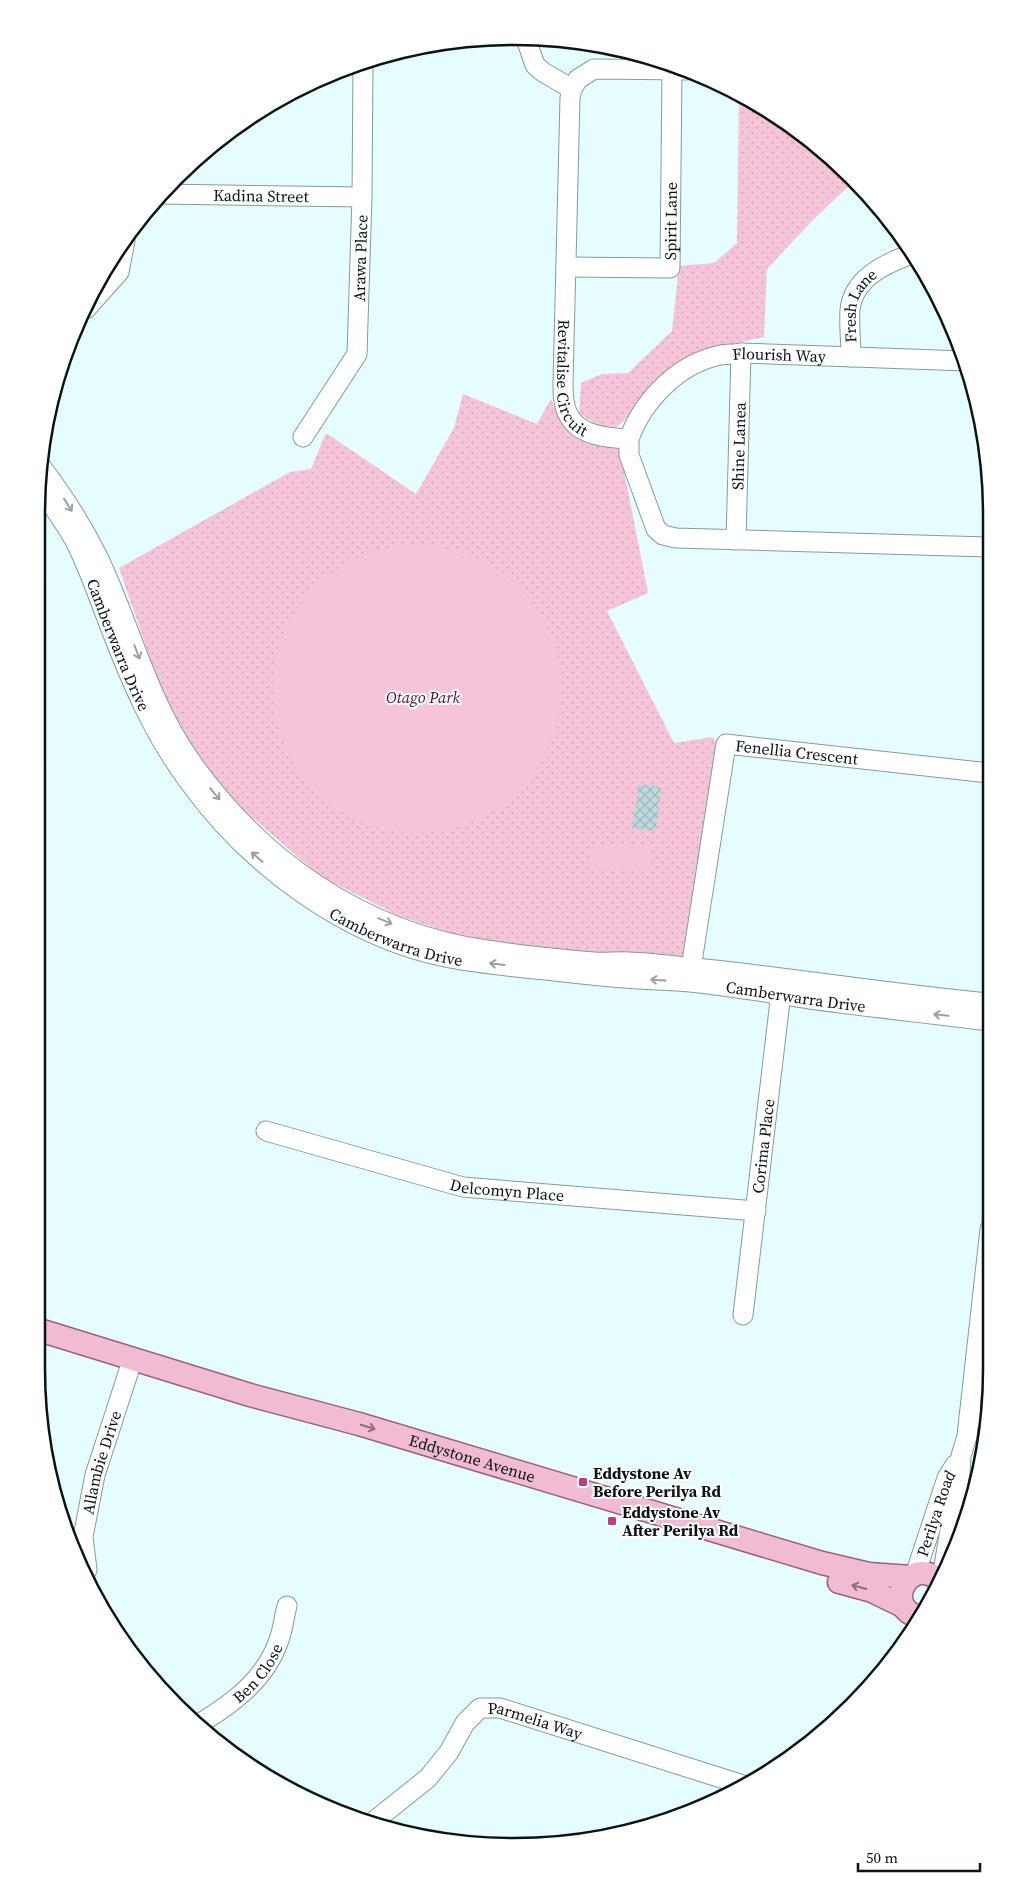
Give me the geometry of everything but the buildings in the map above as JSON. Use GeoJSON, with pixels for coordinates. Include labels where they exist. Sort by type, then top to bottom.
{"type":"FeatureCollection","features":[{"type":"Feature","properties":{"kind":"main road","name":"Eddystone Avenue"},"geometry":{"type":"LineString","coordinates":[[45,1332],[130,1364],[872,1591],[912,1612]]}},
{"type":"Feature","properties":{"kind":"main road","name":"Eddystone Avenue"},"geometry":{"type":"LineString","coordinates":[[45,1346],[130,1364],[359,1424],[822,1563],[869,1574],[913,1576],[926,1573],[934,1577]]}},
{"type":"Feature","properties":{"kind":"main road"},"geometry":{"type":"LineString","coordinates":[[912,1612],[901,1600],[902,1587],[913,1576]]}},
{"type":"Feature","properties":{"kind":"street"},"geometry":{"type":"LineString","coordinates":[[528,45],[535,65],[543,72],[572,89],[578,79],[594,69],[664,70]]}},
{"type":"Feature","properties":{"kind":"street","name":"Arawa Place"},"geometry":{"type":"LineString","coordinates":[[303,437],[357,354],[362,197],[363,70]]}},
{"type":"Feature","properties":{"kind":"street","name":"Spirit Lane"},"geometry":{"type":"LineString","coordinates":[[566,267],[670,268],[679,75]]}},
{"type":"Feature","properties":{"kind":"street","name":"Revitalise Circuit"},"geometry":{"type":"LineString","coordinates":[[572,89],[570,98],[564,399],[568,415],[579,427],[595,435],[629,439]]}},
{"type":"Feature","properties":{"kind":"street","name":"Kadina Street"},"geometry":{"type":"LineString","coordinates":[[171,194],[362,197]]}},
{"type":"Feature","properties":{"kind":"street"},"geometry":{"type":"LineString","coordinates":[[101,292],[119,272],[122,256]]}},
{"type":"Feature","properties":{"kind":"street","name":"Fresh Lane"},"geometry":{"type":"LineString","coordinates":[[851,357],[850,309],[855,293],[877,269],[906,256]]}},
{"type":"Feature","properties":{"kind":"street","name":"Flourish Way"},"geometry":{"type":"LineString","coordinates":[[629,439],[642,411],[669,382],[684,371],[720,355],[741,353],[957,361]]}},
{"type":"Feature","properties":{"kind":"street","name":"Shine Lanea"},"geometry":{"type":"LineString","coordinates":[[736,540],[741,353]]}},
{"type":"Feature","properties":{"kind":"street"},"geometry":{"type":"LineString","coordinates":[[629,439],[629,456],[656,529],[663,535],[676,538],[983,547]]}},
{"type":"Feature","properties":{"kind":"street","name":"Camberwarra Drive"},"geometry":{"type":"LineString","coordinates":[[47,474],[58,488],[98,557],[164,718],[187,756],[212,791],[278,858],[332,896],[361,911],[398,926],[445,941],[483,949],[596,962],[628,962],[690,975],[782,986],[889,992],[983,1002]]}},
{"type":"Feature","properties":{"kind":"street","name":"Camberwarra Drive"},"geometry":{"type":"LineString","coordinates":[[46,497],[74,539],[89,570],[132,680],[149,718],[166,748],[205,805],[227,830],[259,860],[316,902],[342,917],[379,936],[410,947],[448,957],[478,962],[620,978],[690,975]]}},
{"type":"Feature","properties":{"kind":"street","name":"Fenellia Crescent"},"geometry":{"type":"LineString","coordinates":[[690,975],[726,744],[983,772]]}},
{"type":"Feature","properties":{"kind":"street","name":"Camberwarra Drive"},"geometry":{"type":"LineString","coordinates":[[782,986],[875,1008],[983,1020]]}},
{"type":"Feature","properties":{"kind":"street","name":"Corima Place"},"geometry":{"type":"LineString","coordinates":[[743,1315],[782,986]]}},
{"type":"Feature","properties":{"kind":"street","name":"Delcomyn Place"},"geometry":{"type":"LineString","coordinates":[[266,1131],[463,1187],[756,1211]]}},
{"type":"Feature","properties":{"kind":"street","name":"Perilya Road"},"geometry":{"type":"LineString","coordinates":[[947,1548],[960,1473],[961,1456],[966,1436],[983,1309]]}},
{"type":"Feature","properties":{"kind":"street","name":"Allambie Drive"},"geometry":{"type":"LineString","coordinates":[[76,1536],[130,1364]]}},
{"type":"Feature","properties":{"kind":"street"},"geometry":{"type":"LineString","coordinates":[[969,1416],[980,1417]]}},
{"type":"Feature","properties":{"kind":"street","name":"Perilya Road"},"geometry":{"type":"LineString","coordinates":[[913,1576],[947,1478],[961,1456]]}},
{"type":"Feature","properties":{"kind":"street","name":"Ben Close"},"geometry":{"type":"LineString","coordinates":[[204,1721],[244,1693],[267,1666],[279,1640],[287,1606]]}},
{"type":"Feature","properties":{"kind":"street","name":"Parmelia Way"},"geometry":{"type":"LineString","coordinates":[[378,1818],[428,1778],[449,1752],[465,1723],[480,1708],[500,1708],[735,1782]]}},
{"type":"Feature","properties":{"kind":"green space"},"geometry":{"type":"Polygon","coordinates":[[[739,103],[775,124],[800,142],[849,186],[812,221],[767,269],[764,337],[715,348],[682,364],[617,427],[598,426],[579,413],[581,383],[602,374],[628,373],[672,331],[679,266],[714,263],[737,243],[739,103]]]}},
{"type":"Feature","properties":{"kind":"green space","name":"Otago Park"},"geometry":{"type":"Polygon","coordinates":[[[463,394],[537,424],[551,399],[557,414],[620,450],[648,593],[607,611],[674,743],[712,737],[719,746],[685,965],[472,940],[399,916],[320,876],[209,780],[171,719],[119,568],[290,472],[311,469],[326,433],[416,494],[454,428],[463,394]]]}},
{"type":"Feature","properties":{"kind":"green space"},"geometry":{"type":"Polygon","coordinates":[[[417,545],[445,548],[472,556],[497,569],[519,587],[537,609],[550,634],[558,661],[561,689],[558,717],[550,744],[537,769],[519,791],[497,809],[472,822],[445,830],[417,833],[389,830],[362,822],[337,809],[315,791],[297,769],[284,744],[276,717],[273,689],[276,661],[284,634],[297,609],[315,587],[337,569],[362,556],[389,548],[417,545]]]}},
{"type":"Feature","properties":{"kind":"green space"},"geometry":{"type":"Polygon","coordinates":[[[591,844],[651,846],[651,870],[589,869],[591,844]]]}},
{"type":"Feature","properties":{"kind":"place","name":"Eddystone Av Before Perilya Rd"},"geometry":{"type":"Point","coordinates":[583,1482]}},
{"type":"Feature","properties":{"kind":"place","name":"Eddystone Av After Perilya Rd"},"geometry":{"type":"Point","coordinates":[612,1521]}}]}
